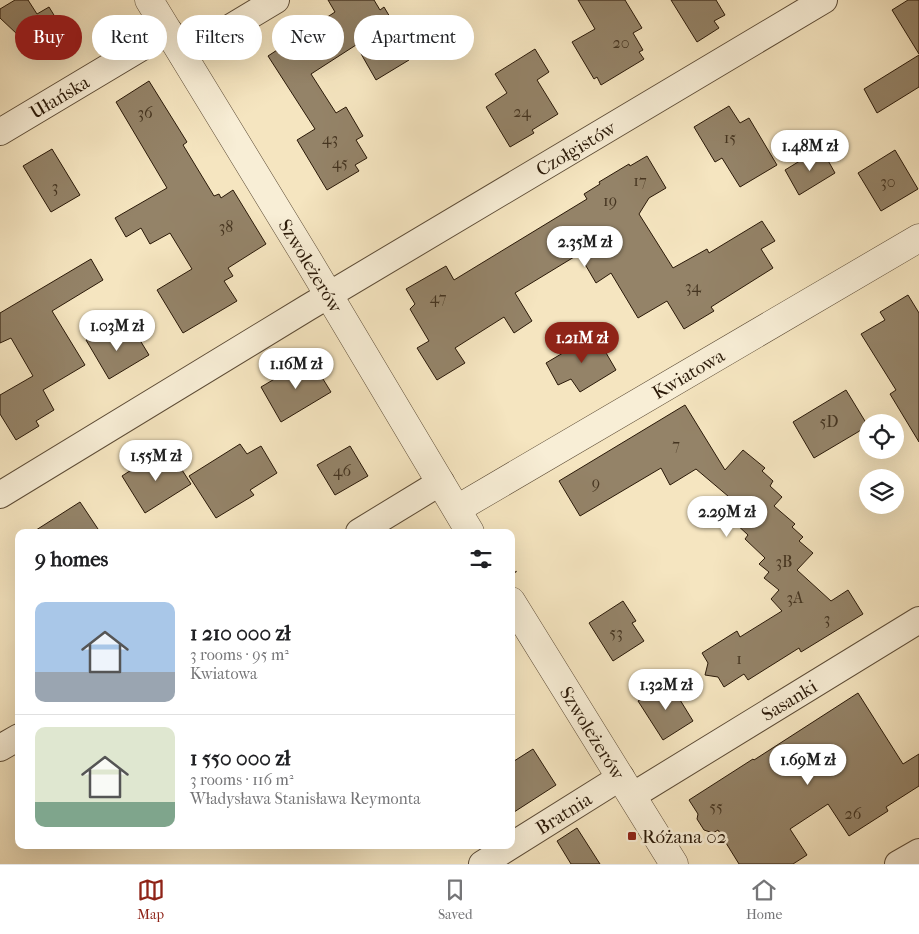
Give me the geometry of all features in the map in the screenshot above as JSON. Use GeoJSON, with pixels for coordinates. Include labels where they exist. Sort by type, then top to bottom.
{"type":"FeatureCollection","features":[{"type":"Feature","properties":{"kind":"street","name":"Szwoleżerów"},"geometry":{"type":"LineString","coordinates":[[149,0],[177,44]]}},
{"type":"Feature","properties":{"kind":"street"},"geometry":{"type":"LineString","coordinates":[[251,15],[276,0]]}},
{"type":"Feature","properties":{"kind":"street","name":"Czołgistów"},"geometry":{"type":"LineString","coordinates":[[0,495],[824,0]]}},
{"type":"Feature","properties":{"kind":"street","name":"Ułańska"},"geometry":{"type":"LineString","coordinates":[[0,132],[169,31]]}},
{"type":"Feature","properties":{"kind":"street","name":"Szwoleżerów"},"geometry":{"type":"LineString","coordinates":[[186,60],[468,529]]}},
{"type":"Feature","properties":{"kind":"street","name":"Kwiatowa"},"geometry":{"type":"LineString","coordinates":[[457,509],[919,238]]}},
{"type":"Feature","properties":{"kind":"street"},"geometry":{"type":"LineString","coordinates":[[364,529],[441,482]]}},
{"type":"Feature","properties":{"kind":"street","name":"Szwoleżerów"},"geometry":{"type":"LineString","coordinates":[[515,607],[674,864]]}},
{"type":"Feature","properties":{"kind":"street","name":"Sasanki"},"geometry":{"type":"LineString","coordinates":[[626,787],[919,620]]}},
{"type":"Feature","properties":{"kind":"street"},"geometry":{"type":"LineString","coordinates":[[0,748],[15,739]]}},
{"type":"Feature","properties":{"kind":"street","name":"Bratnia"},"geometry":{"type":"LineString","coordinates":[[515,846],[626,787]]}},
{"type":"Feature","properties":{"kind":"street","name":"Bratnia"},"geometry":{"type":"LineString","coordinates":[[482,864],[510,849]]}},
{"type":"Feature","properties":{"kind":"street"},"geometry":{"type":"LineString","coordinates":[[898,864],[919,852]]}},
{"type":"Feature","properties":{"kind":"building"},"geometry":{"type":"Polygon","coordinates":[[[15,0],[28,0],[37,14],[49,7],[54,15],[15,15],[15,32],[0,18],[0,9],[15,0]]]}},
{"type":"Feature","properties":{"kind":"building"},"geometry":{"type":"Polygon","coordinates":[[[328,0],[374,0],[380,10],[384,7],[389,15],[354,15],[354,46],[344,53],[344,15],[330,15],[335,12],[328,0]]]}},
{"type":"Feature","properties":{"kind":"building"},"geometry":{"type":"Polygon","coordinates":[[[578,0],[625,0],[642,28],[633,33],[643,50],[639,52],[644,59],[601,85],[597,77],[594,79],[572,42],[595,29],[578,0]]]}},
{"type":"Feature","properties":{"kind":"building"},"geometry":{"type":"Polygon","coordinates":[[[671,0],[716,0],[725,15],[714,21],[719,28],[697,42],[671,0]]]}},
{"type":"Feature","properties":{"kind":"building"},"geometry":{"type":"Polygon","coordinates":[[[908,0],[919,0],[919,54],[892,10],[908,0]]]}},
{"type":"Feature","properties":{"kind":"building"},"geometry":{"type":"Polygon","coordinates":[[[535,49],[549,72],[537,80],[558,114],[532,130],[534,133],[510,147],[486,107],[507,93],[495,74],[535,49]]]}},
{"type":"Feature","properties":{"kind":"building"},"geometry":{"type":"Polygon","coordinates":[[[272,53],[272,60],[333,60],[311,74],[336,113],[346,107],[363,136],[356,140],[367,158],[355,165],[359,171],[327,190],[297,140],[315,129],[268,56],[272,53]]]}},
{"type":"Feature","properties":{"kind":"building"},"geometry":{"type":"Polygon","coordinates":[[[919,55],[919,87],[877,113],[864,89],[919,55]]]}},
{"type":"Feature","properties":{"kind":"building"},"geometry":{"type":"Polygon","coordinates":[[[365,60],[409,60],[376,80],[365,60]]]}},
{"type":"Feature","properties":{"kind":"building"},"geometry":{"type":"Polygon","coordinates":[[[149,81],[187,142],[183,145],[214,196],[219,194],[221,198],[233,190],[266,244],[228,268],[233,276],[224,281],[237,301],[183,333],[157,290],[192,269],[170,233],[150,244],[141,228],[126,237],[115,218],[167,188],[116,102],[149,81]]]}},
{"type":"Feature","properties":{"kind":"building"},"geometry":{"type":"Polygon","coordinates":[[[729,106],[740,123],[749,118],[777,165],[740,187],[722,158],[715,162],[694,127],[729,106]]]}},
{"type":"Feature","properties":{"kind":"building"},"geometry":{"type":"Polygon","coordinates":[[[821,148],[835,173],[799,195],[785,170],[821,148]]]}},
{"type":"Feature","properties":{"kind":"building"},"geometry":{"type":"Polygon","coordinates":[[[52,149],[80,195],[51,212],[23,166],[52,149]]]}},
{"type":"Feature","properties":{"kind":"building"},"geometry":{"type":"Polygon","coordinates":[[[895,150],[918,189],[881,211],[858,173],[895,150]]]}},
{"type":"Feature","properties":{"kind":"building"},"geometry":{"type":"Polygon","coordinates":[[[647,156],[666,188],[649,198],[639,214],[673,268],[707,249],[709,253],[762,221],[775,241],[761,249],[773,268],[711,307],[714,311],[684,329],[667,301],[638,318],[611,273],[596,283],[579,254],[515,293],[532,321],[514,333],[504,317],[455,348],[465,363],[437,380],[417,348],[429,341],[410,309],[415,304],[406,289],[446,266],[454,280],[587,199],[584,194],[600,184],[599,182],[629,164],[630,166],[647,156]]]}},
{"type":"Feature","properties":{"kind":"building"},"geometry":{"type":"Polygon","coordinates":[[[91,259],[103,280],[52,311],[85,365],[43,390],[54,410],[36,421],[39,426],[16,440],[0,414],[0,395],[33,376],[11,338],[0,343],[0,313],[91,259]]]}},
{"type":"Feature","properties":{"kind":"building"},"geometry":{"type":"Polygon","coordinates":[[[908,295],[919,313],[919,442],[904,414],[902,414],[890,394],[896,390],[861,334],[885,320],[880,312],[908,295]]]}},
{"type":"Feature","properties":{"kind":"building"},"geometry":{"type":"Polygon","coordinates":[[[108,327],[118,342],[135,332],[149,355],[109,379],[86,340],[108,327]]]}},
{"type":"Feature","properties":{"kind":"building"},"geometry":{"type":"Polygon","coordinates":[[[595,334],[616,370],[580,392],[571,379],[558,385],[546,363],[595,334]]]}},
{"type":"Feature","properties":{"kind":"building"},"geometry":{"type":"Polygon","coordinates":[[[310,358],[331,392],[281,422],[261,387],[310,358]]]}},
{"type":"Feature","properties":{"kind":"building"},"geometry":{"type":"Polygon","coordinates":[[[846,390],[861,414],[859,414],[859,431],[814,458],[793,422],[846,390]]]}},
{"type":"Feature","properties":{"kind":"building"},"geometry":{"type":"Polygon","coordinates":[[[685,405],[725,470],[743,450],[765,468],[762,471],[773,481],[770,486],[782,497],[774,506],[795,524],[792,527],[803,537],[799,541],[813,553],[797,570],[831,601],[848,590],[863,614],[801,652],[799,648],[748,680],[744,674],[724,687],[718,677],[705,675],[708,663],[702,653],[737,631],[740,637],[782,611],[771,599],[779,590],[764,578],[769,572],[759,564],[765,558],[745,539],[748,535],[734,522],[739,517],[729,508],[735,502],[696,469],[670,485],[661,468],[580,516],[559,481],[685,405]]]}},
{"type":"Feature","properties":{"kind":"building"},"geometry":{"type":"Polygon","coordinates":[[[240,444],[247,454],[261,446],[277,473],[250,490],[254,495],[216,518],[189,476],[240,444]]]}},
{"type":"Feature","properties":{"kind":"building"},"geometry":{"type":"Polygon","coordinates":[[[350,446],[368,476],[335,495],[317,465],[350,446]]]}},
{"type":"Feature","properties":{"kind":"building"},"geometry":{"type":"Polygon","coordinates":[[[159,452],[166,465],[175,459],[191,484],[145,513],[122,476],[159,452]]]}},
{"type":"Feature","properties":{"kind":"building"},"geometry":{"type":"Polygon","coordinates":[[[80,502],[98,529],[38,529],[80,502]]]}},
{"type":"Feature","properties":{"kind":"building"},"geometry":{"type":"Polygon","coordinates":[[[623,601],[636,621],[632,623],[644,641],[613,661],[589,623],[623,601]]]}},
{"type":"Feature","properties":{"kind":"building"},"geometry":{"type":"Polygon","coordinates":[[[669,682],[693,721],[663,740],[638,701],[669,682]]]}},
{"type":"Feature","properties":{"kind":"building"},"geometry":{"type":"Polygon","coordinates":[[[858,693],[903,764],[919,754],[919,786],[886,807],[888,811],[849,836],[828,804],[790,829],[807,855],[793,864],[739,864],[718,830],[713,833],[704,830],[697,819],[698,814],[689,800],[858,693]]]}},
{"type":"Feature","properties":{"kind":"building"},"geometry":{"type":"Polygon","coordinates":[[[533,749],[556,785],[515,811],[515,760],[533,749]]]}},
{"type":"Feature","properties":{"kind":"building"},"geometry":{"type":"Polygon","coordinates":[[[577,828],[600,864],[571,864],[557,841],[577,828]]]}},
{"type":"Feature","properties":{"kind":"place","name":"Różana 02"},"geometry":{"type":"Point","coordinates":[632,836]}}]}
